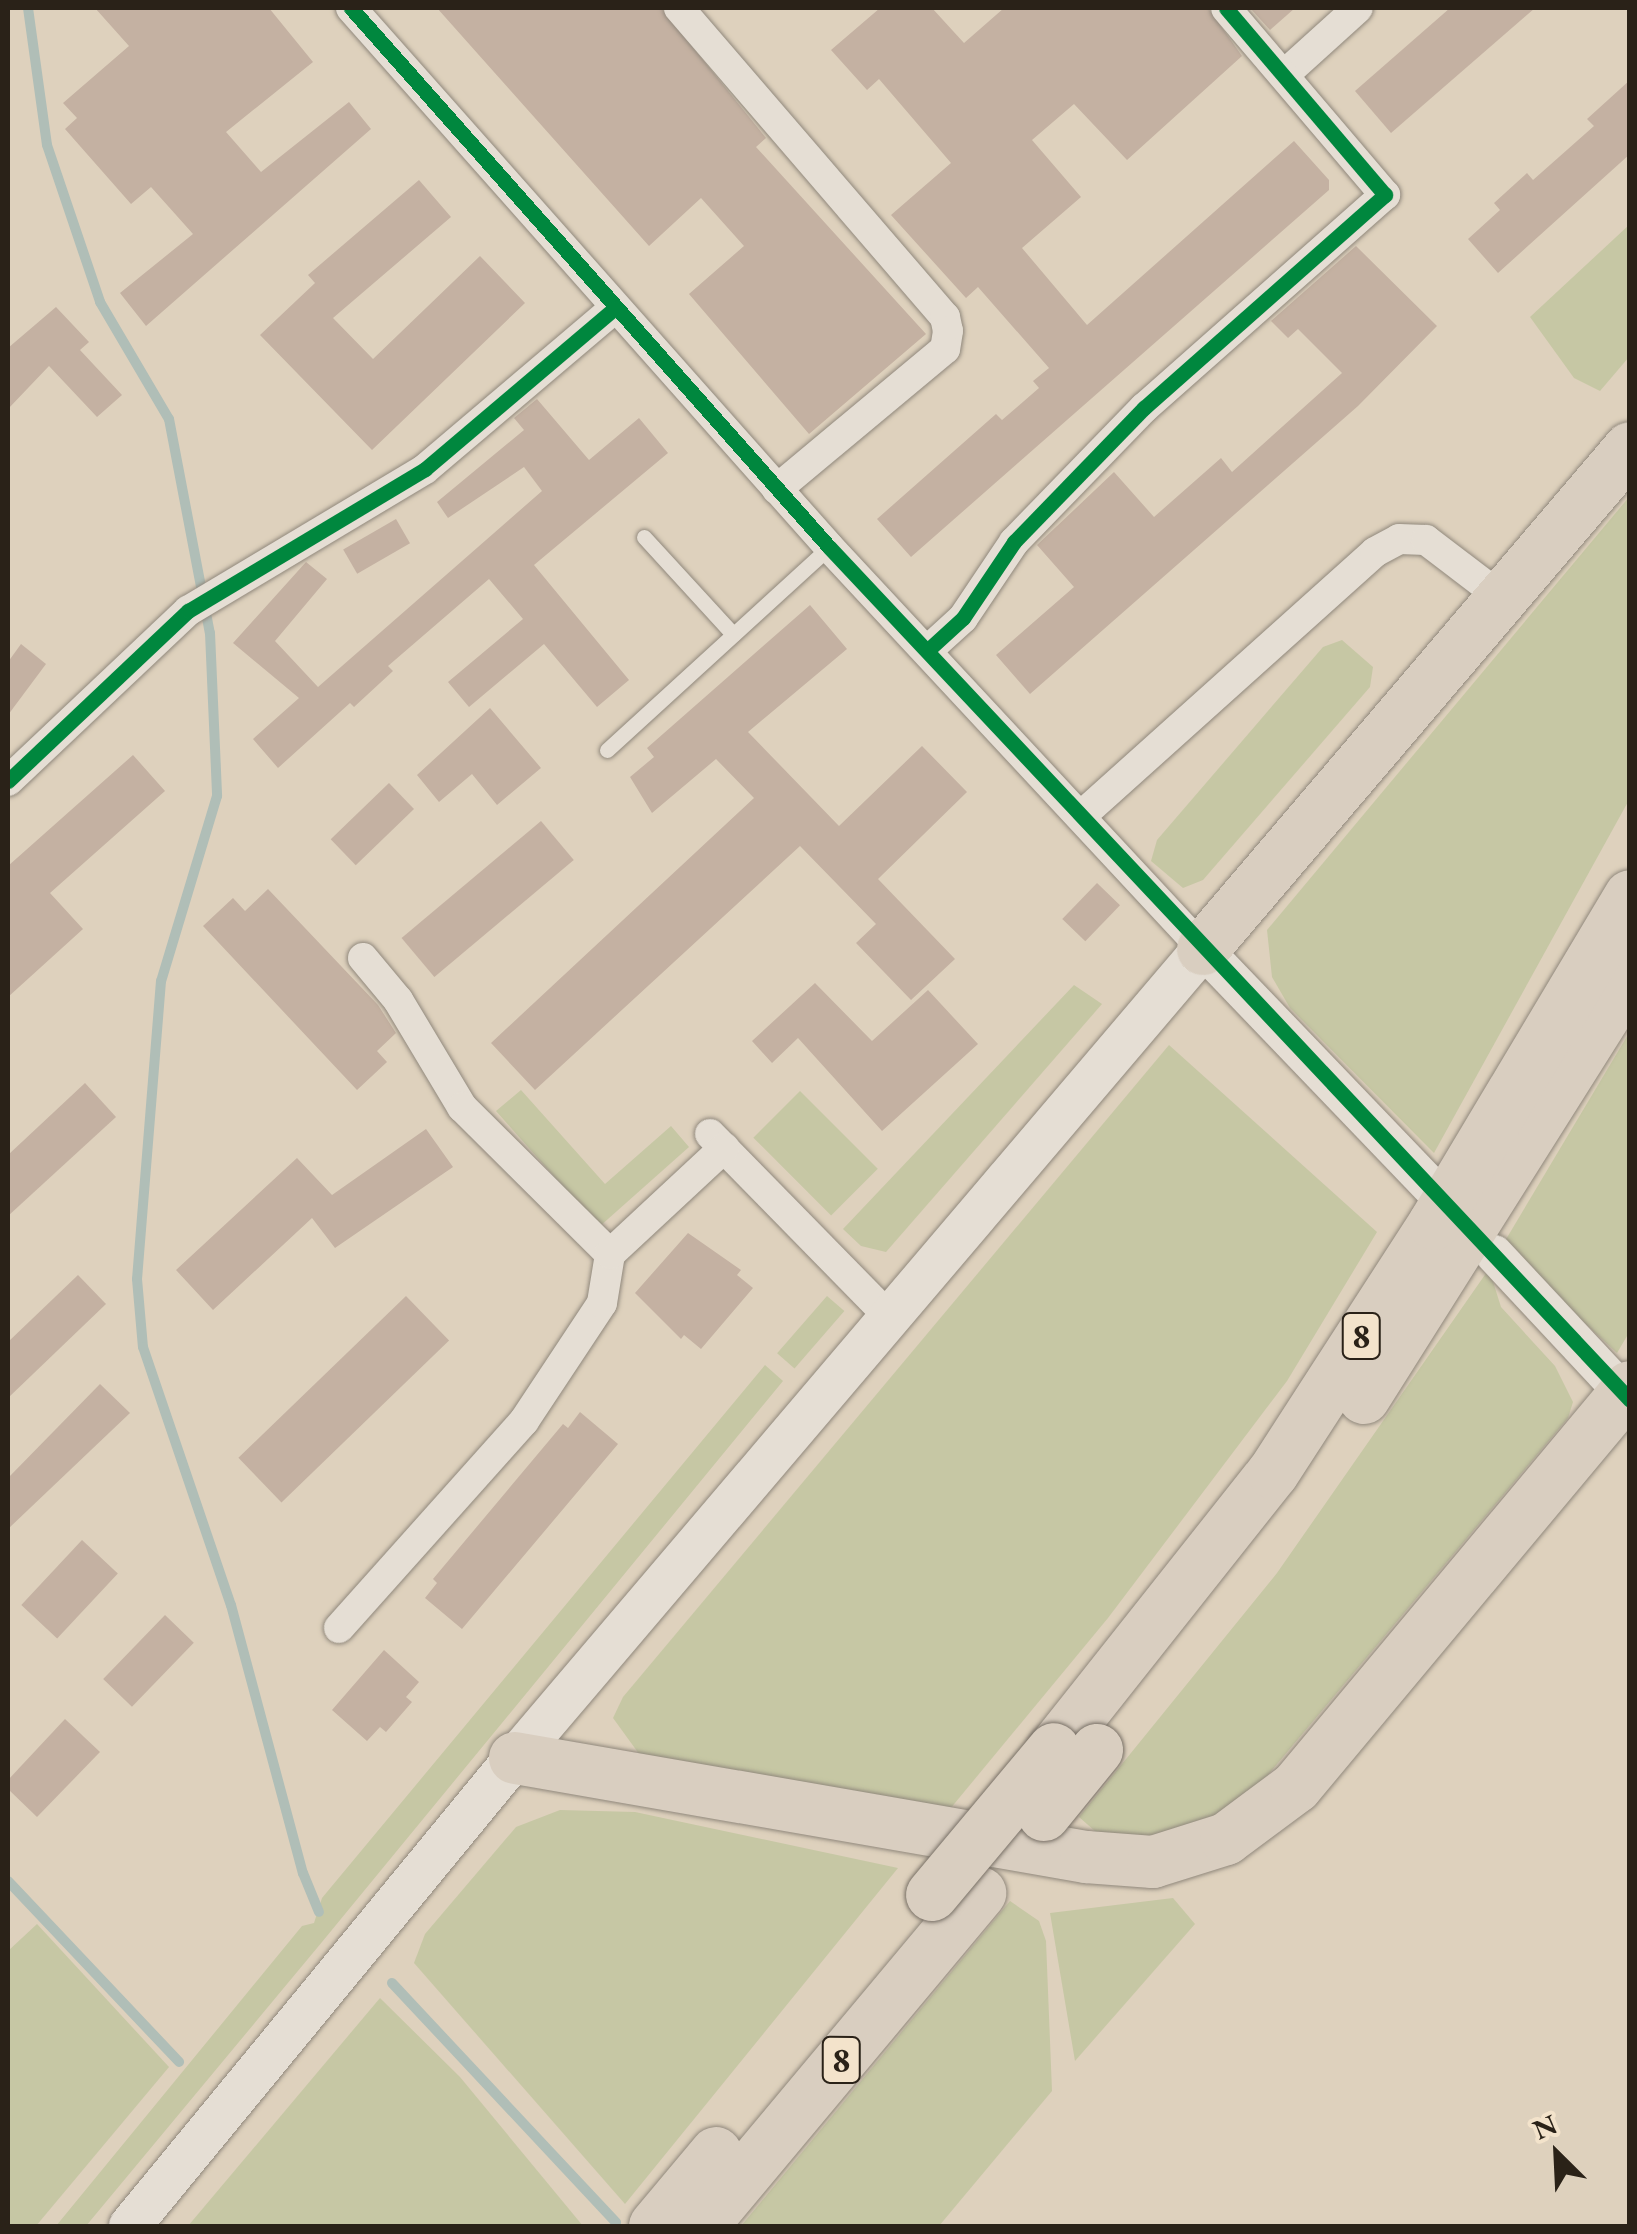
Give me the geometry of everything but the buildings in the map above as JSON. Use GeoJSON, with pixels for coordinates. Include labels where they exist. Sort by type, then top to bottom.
{"type":"FeatureCollection","features":[{"type":"Feature","properties":{"kind":"highway"},"geometry":{"type":"LineString","coordinates":[[1203,949],[1630,448]]}},
{"type":"Feature","properties":{"kind":"highway","name":"8"},"geometry":{"type":"LineString","coordinates":[[1076,1750],[1273,1473],[1444,1208],[1630,896]]}},
{"type":"Feature","properties":{"kind":"highway","name":"8"},"geometry":{"type":"LineString","coordinates":[[702,2226],[956,1894],[1304,1487],[1457,1259],[1630,974]]}},
{"type":"Feature","properties":{"kind":"highway"},"geometry":{"type":"LineString","coordinates":[[515,1758],[1086,1856],[1153,1862],[1226,1839],[1296,1787],[1628,1394]]}},
{"type":"Feature","properties":{"kind":"highway","name":"8"},"geometry":{"type":"LineString","coordinates":[[655,2226],[956,1894]]}},
{"type":"Feature","properties":{"kind":"main road"},"geometry":{"type":"LineString","coordinates":[[130,2226],[515,1758],[1203,949]]}},
{"type":"Feature","properties":{"kind":"street"},"geometry":{"type":"LineString","coordinates":[[351,8],[829,547],[1203,949],[1432,1188]]}},
{"type":"Feature","properties":{"kind":"street"},"geometry":{"type":"LineString","coordinates":[[678,8],[946,318],[945,349],[777,489]]}},
{"type":"Feature","properties":{"kind":"street"},"geometry":{"type":"LineString","coordinates":[[928,650],[963,618],[1014,542],[1144,408],[1385,195],[1226,8]]}},
{"type":"Feature","properties":{"kind":"street"},"geometry":{"type":"LineString","coordinates":[[1284,74],[1358,8]]}},
{"type":"Feature","properties":{"kind":"street"},"geometry":{"type":"LineString","coordinates":[[10,776],[201,604],[425,469],[615,308]]}},
{"type":"Feature","properties":{"kind":"street"},"geometry":{"type":"LineString","coordinates":[[1082,816],[1387,546],[1426,540],[1502,598]]}},
{"type":"Feature","properties":{"kind":"street"},"geometry":{"type":"LineString","coordinates":[[363,958],[398,1000],[462,1107],[610,1254]]}},
{"type":"Feature","properties":{"kind":"street"},"geometry":{"type":"LineString","coordinates":[[339,1628],[524,1421],[602,1304],[610,1254],[717,1141],[890,1318]]}},
{"type":"Feature","properties":{"kind":"street"},"geometry":{"type":"LineString","coordinates":[[1494,1254],[1628,1394]]}},
{"type":"Feature","properties":{"kind":"lane"},"geometry":{"type":"LineString","coordinates":[[644,537],[733,634]]}},
{"type":"Feature","properties":{"kind":"lane"},"geometry":{"type":"LineString","coordinates":[[607,750],[829,547]]}},
{"type":"Feature","properties":{"kind":"green space"},"geometry":{"type":"Polygon","coordinates":[[[1629,225],[1629,357],[1600,391],[1574,378],[1530,317],[1629,225]]]}},
{"type":"Feature","properties":{"kind":"green space"},"geometry":{"type":"Polygon","coordinates":[[[1629,497],[1629,800],[1434,1153],[1290,1008],[1272,977],[1267,930],[1629,497]]]}},
{"type":"Feature","properties":{"kind":"green space"},"geometry":{"type":"Polygon","coordinates":[[[1342,640],[1373,667],[1370,687],[1203,880],[1183,888],[1151,861],[1157,840],[1323,647],[1342,640]]]}},
{"type":"Feature","properties":{"kind":"green space"},"geometry":{"type":"Polygon","coordinates":[[[1074,985],[1102,1004],[886,1252],[861,1246],[843,1229],[1074,985]]]}},
{"type":"Feature","properties":{"kind":"green space"},"geometry":{"type":"Polygon","coordinates":[[[1629,1033],[1630,1331],[1617,1353],[1502,1246],[1629,1033]]]}},
{"type":"Feature","properties":{"kind":"green space"},"geometry":{"type":"Polygon","coordinates":[[[1169,1045],[1377,1232],[1287,1381],[1108,1618],[950,1809],[642,1758],[613,1718],[623,1697],[1169,1045]]]}},
{"type":"Feature","properties":{"kind":"green space"},"geometry":{"type":"Polygon","coordinates":[[[521,1090],[605,1184],[671,1126],[689,1147],[599,1227],[496,1111],[521,1090]]]}},
{"type":"Feature","properties":{"kind":"green space"},"geometry":{"type":"Polygon","coordinates":[[[800,1091],[878,1169],[831,1215],[753,1138],[800,1091]]]}},
{"type":"Feature","properties":{"kind":"green space"},"geometry":{"type":"Polygon","coordinates":[[[1489,1269],[1501,1307],[1555,1366],[1573,1402],[1568,1418],[1252,1794],[1202,1824],[1145,1839],[1104,1839],[1079,1817],[1277,1573],[1489,1269]]]}},
{"type":"Feature","properties":{"kind":"green space"},"geometry":{"type":"Polygon","coordinates":[[[827,1296],[844,1311],[794,1368],[777,1353],[827,1296]]]}},
{"type":"Feature","properties":{"kind":"green space"},"geometry":{"type":"Polygon","coordinates":[[[765,1365],[783,1381],[322,1942],[86,2226],[56,2226],[302,1926],[314,1923],[322,1898],[765,1365]]]}},
{"type":"Feature","properties":{"kind":"green space"},"geometry":{"type":"Polygon","coordinates":[[[560,1810],[635,1812],[898,1868],[625,2204],[414,1963],[425,1934],[516,1827],[560,1810]]]}},
{"type":"Feature","properties":{"kind":"green space"},"geometry":{"type":"Polygon","coordinates":[[[1173,1898],[1195,1924],[1075,2061],[1050,1913],[1173,1898]]]}},
{"type":"Feature","properties":{"kind":"green space"},"geometry":{"type":"Polygon","coordinates":[[[1010,1901],[1039,1921],[1046,1941],[1052,2091],[939,2226],[741,2226],[1010,1901]]]}},
{"type":"Feature","properties":{"kind":"green space"},"geometry":{"type":"Polygon","coordinates":[[[37,1924],[169,2067],[36,2226],[8,2226],[8,1951],[37,1924]]]}},
{"type":"Feature","properties":{"kind":"green space"},"geometry":{"type":"Polygon","coordinates":[[[380,1998],[460,2077],[583,2226],[188,2226],[380,1998]]]}},
{"type":"Feature","properties":{"kind":"waterway"},"geometry":{"type":"LineString","coordinates":[[28,8],[47,145],[100,302],[169,419],[210,633],[217,796],[161,981],[137,1279],[143,1347],[231,1605],[303,1873],[319,1912]]}},
{"type":"Feature","properties":{"kind":"waterway"},"geometry":{"type":"LineString","coordinates":[[8,1881],[179,2062]]}},
{"type":"Feature","properties":{"kind":"waterway"},"geometry":{"type":"LineString","coordinates":[[392,1983],[616,2222]]}},
{"type":"Feature","properties":{"kind":"cycle path"},"geometry":{"type":"LineString","coordinates":[[351,8],[829,547],[1630,1400]]}},
{"type":"Feature","properties":{"kind":"cycle path"},"geometry":{"type":"LineString","coordinates":[[928,650],[963,618],[1014,542],[1144,408],[1385,195],[1226,8]]}},
{"type":"Feature","properties":{"kind":"cycle path"},"geometry":{"type":"LineString","coordinates":[[8,781],[188,611],[425,469],[615,308]]}}]}
